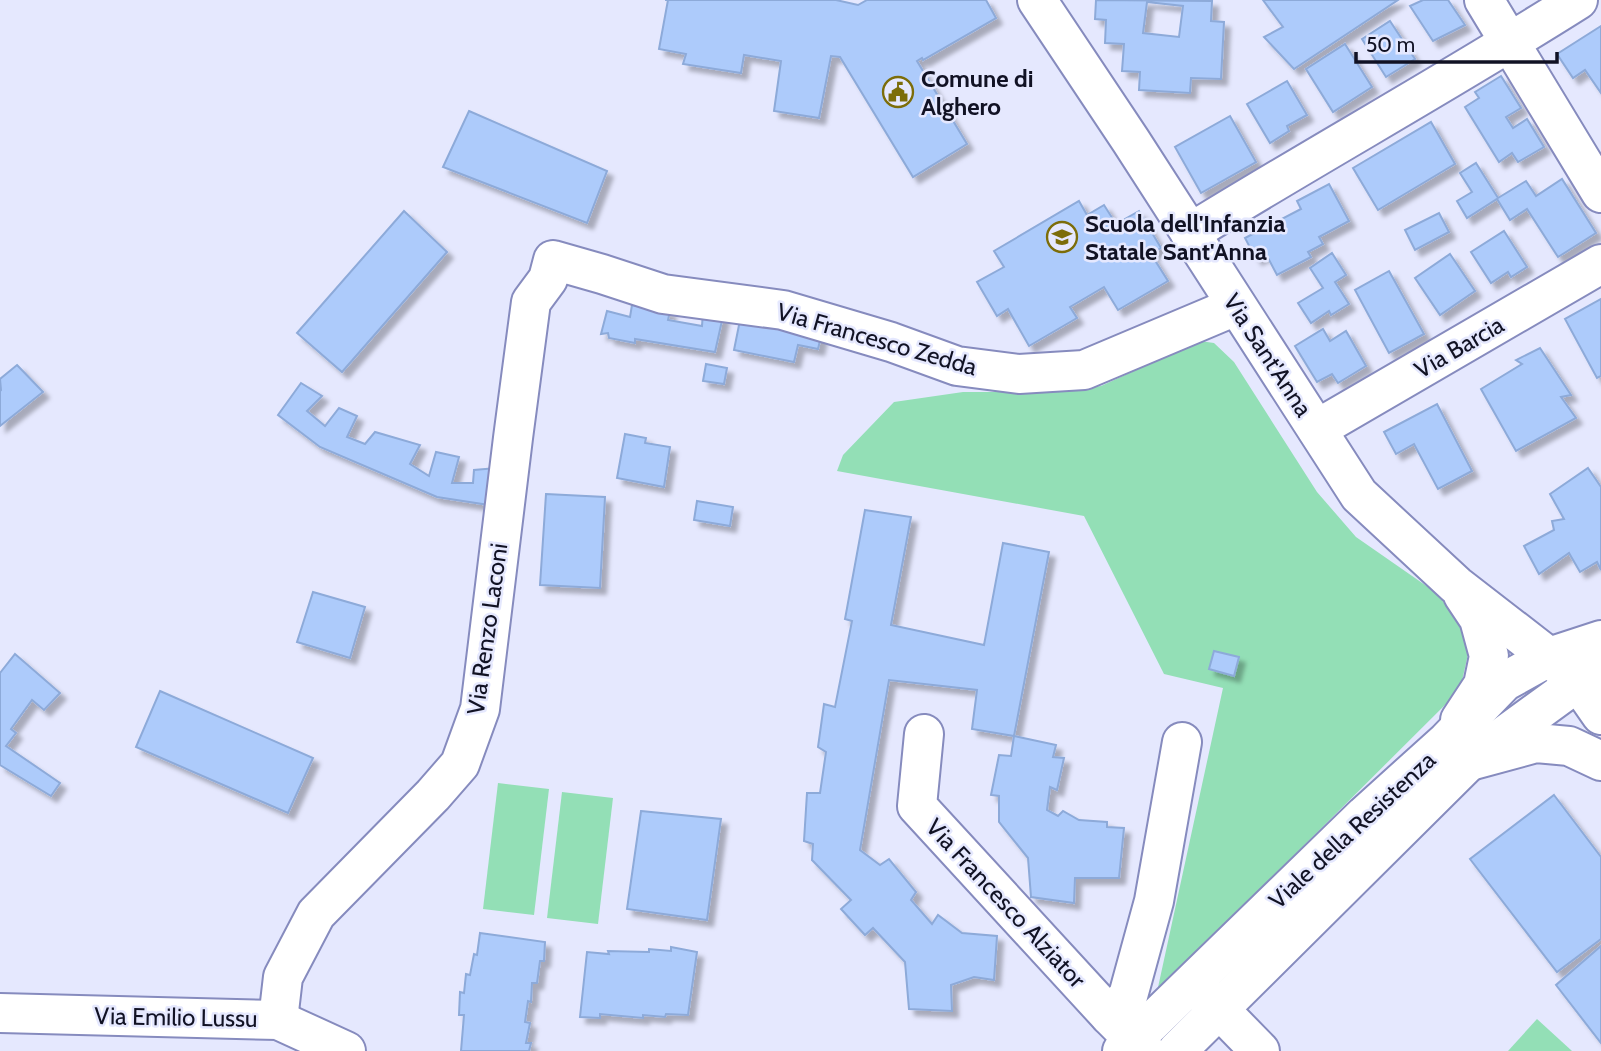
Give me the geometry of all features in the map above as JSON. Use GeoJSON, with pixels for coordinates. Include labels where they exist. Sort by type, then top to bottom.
{"type":"FeatureCollection","features":[{"type":"Feature","properties":{"kind":"street","name":"Via Sant'Anna"},"geometry":{"type":"LineString","coordinates":[[1037,0],[1359,495],[1456,584],[1549,657],[1589,678],[1601,715]]}},
{"type":"Feature","properties":{"kind":"street"},"geometry":{"type":"LineString","coordinates":[[1484,0],[1601,193]]}},
{"type":"Feature","properties":{"kind":"street"},"geometry":{"type":"LineString","coordinates":[[1189,233],[1578,0]]}},
{"type":"Feature","properties":{"kind":"street","name":"Via Francesco Zedda"},"geometry":{"type":"LineString","coordinates":[[553,260],[663,294],[783,310],[891,342],[957,366],[1018,374],[1084,370],[1236,306]]}},
{"type":"Feature","properties":{"kind":"street","name":"Via Renzo Laconi"},"geometry":{"type":"LineString","coordinates":[[278,1020],[283,977],[316,914],[460,764],[480,709],[531,302],[548,279],[553,260]]}},
{"type":"Feature","properties":{"kind":"street","name":"Via Barcia"},"geometry":{"type":"LineString","coordinates":[[1317,429],[1601,264]]}},
{"type":"Feature","properties":{"kind":"street","name":"Via Sant'Anna"},"geometry":{"type":"LineString","coordinates":[[1456,584],[1479,619],[1489,656],[1483,685],[1457,752]]}},
{"type":"Feature","properties":{"kind":"street","name":"Viale della Resistenza"},"geometry":{"type":"LineString","coordinates":[[1177,1051],[1457,752],[1504,681],[1549,657],[1601,640]]}},
{"type":"Feature","properties":{"kind":"street","name":"Viale della Resistenza"},"geometry":{"type":"LineString","coordinates":[[1128,1039],[1191,984],[1365,815],[1457,752],[1589,678]]}},
{"type":"Feature","properties":{"kind":"street","name":"Via Francesco Alziator"},"geometry":{"type":"LineString","coordinates":[[924,734],[917,806],[1128,1039]]}},
{"type":"Feature","properties":{"kind":"street"},"geometry":{"type":"LineString","coordinates":[[1128,1039],[1128,996],[1154,901],[1181,742]]}},
{"type":"Feature","properties":{"kind":"street"},"geometry":{"type":"LineString","coordinates":[[1457,752],[1536,743],[1569,746],[1601,761]]}},
{"type":"Feature","properties":{"kind":"street"},"geometry":{"type":"LineString","coordinates":[[1191,984],[1260,1051]]}},
{"type":"Feature","properties":{"kind":"street","name":"Via Emilio Lussu"},"geometry":{"type":"LineString","coordinates":[[0,1013],[278,1020],[346,1051]]}},
{"type":"Feature","properties":{"kind":"green space"},"geometry":{"type":"Polygon","coordinates":[[[1200,341],[1214,343],[1234,362],[1317,492],[1356,537],[1438,594],[1460,626],[1468,654],[1460,690],[1157,992],[1223,688],[1164,674],[1084,516],[837,471],[843,455],[894,402],[963,392],[1050,392],[1101,386],[1200,341]]]}},
{"type":"Feature","properties":{"kind":"green space"},"geometry":{"type":"Polygon","coordinates":[[[498,783],[549,789],[534,915],[483,909],[498,783]]]}},
{"type":"Feature","properties":{"kind":"green space"},"geometry":{"type":"Polygon","coordinates":[[[562,792],[613,798],[598,924],[547,918],[562,792]]]}},
{"type":"Feature","properties":{"kind":"green space"},"geometry":{"type":"Polygon","coordinates":[[[1537,1019],[1572,1051],[1508,1051],[1537,1019]]]}},
{"type":"Feature","properties":{"kind":"building","name":"Comune di Alghero"},"geometry":{"type":"Polygon","coordinates":[[[668,0],[836,0],[858,5],[867,0],[986,0],[996,18],[917,61],[967,144],[913,177],[840,57],[831,56],[819,118],[774,111],[781,61],[744,55],[741,73],[683,64],[686,54],[659,49],[668,0]]]}},
{"type":"Feature","properties":{"kind":"building"},"geometry":{"type":"Polygon","coordinates":[[[1096,0],[1212,1],[1211,21],[1224,22],[1221,79],[1191,78],[1190,93],[1139,90],[1140,72],[1122,71],[1124,44],[1105,43],[1106,20],[1095,19],[1096,0]],[[1147,2],[1143,33],[1179,37],[1183,6],[1147,2]]]}},
{"type":"Feature","properties":{"kind":"building"},"geometry":{"type":"Polygon","coordinates":[[[1263,0],[1398,0],[1294,69],[1264,37],[1283,27],[1263,0]]]}},
{"type":"Feature","properties":{"kind":"building"},"geometry":{"type":"Polygon","coordinates":[[[1423,0],[1448,0],[1465,25],[1433,41],[1410,6],[1423,0]]]}},
{"type":"Feature","properties":{"kind":"building"},"geometry":{"type":"Polygon","coordinates":[[[1390,21],[1415,59],[1386,77],[1362,39],[1390,21]]]}},
{"type":"Feature","properties":{"kind":"building"},"geometry":{"type":"Polygon","coordinates":[[[1601,26],[1601,93],[1585,70],[1573,78],[1557,54],[1601,26]]]}},
{"type":"Feature","properties":{"kind":"building"},"geometry":{"type":"Polygon","coordinates":[[[1345,44],[1372,87],[1333,112],[1306,69],[1345,44]]]}},
{"type":"Feature","properties":{"kind":"building"},"geometry":{"type":"Polygon","coordinates":[[[1501,76],[1521,108],[1506,117],[1513,128],[1527,119],[1544,147],[1518,162],[1512,153],[1499,162],[1465,107],[1479,98],[1475,92],[1501,76]]]}},
{"type":"Feature","properties":{"kind":"building"},"geometry":{"type":"Polygon","coordinates":[[[1287,81],[1307,115],[1287,126],[1289,131],[1270,143],[1247,104],[1287,81]]]}},
{"type":"Feature","properties":{"kind":"building"},"geometry":{"type":"Polygon","coordinates":[[[469,111],[607,171],[587,223],[443,167],[469,111]]]}},
{"type":"Feature","properties":{"kind":"building"},"geometry":{"type":"Polygon","coordinates":[[[1230,116],[1256,162],[1201,193],[1175,147],[1230,116]]]}},
{"type":"Feature","properties":{"kind":"building"},"geometry":{"type":"Polygon","coordinates":[[[1431,122],[1455,164],[1378,210],[1353,168],[1431,122]]]}},
{"type":"Feature","properties":{"kind":"building"},"geometry":{"type":"Polygon","coordinates":[[[1476,163],[1498,198],[1526,181],[1536,196],[1562,179],[1596,233],[1558,257],[1527,209],[1510,220],[1497,199],[1467,218],[1457,201],[1472,192],[1460,173],[1476,163]]]}},
{"type":"Feature","properties":{"kind":"building"},"geometry":{"type":"Polygon","coordinates":[[[1329,184],[1349,221],[1319,237],[1323,244],[1308,252],[1311,257],[1277,275],[1266,254],[1256,259],[1245,238],[1301,209],[1297,201],[1329,184]]]}},
{"type":"Feature","properties":{"kind":"building"},"geometry":{"type":"Polygon","coordinates":[[[1079,201],[1087,215],[1104,205],[1116,224],[1139,211],[1161,248],[1151,254],[1168,281],[1118,310],[1104,287],[1070,307],[1077,318],[1029,346],[1008,309],[997,316],[977,282],[1004,267],[994,251],[1079,201]]]}},
{"type":"Feature","properties":{"kind":"building"},"geometry":{"type":"Polygon","coordinates":[[[404,211],[447,252],[342,372],[297,333],[404,211]]]}},
{"type":"Feature","properties":{"kind":"building"},"geometry":{"type":"Polygon","coordinates":[[[1439,213],[1449,232],[1415,250],[1405,230],[1439,213]]]}},
{"type":"Feature","properties":{"kind":"building"},"geometry":{"type":"Polygon","coordinates":[[[1504,231],[1527,267],[1511,277],[1508,272],[1491,283],[1471,252],[1504,231]]]}},
{"type":"Feature","properties":{"kind":"building"},"geometry":{"type":"Polygon","coordinates":[[[1332,253],[1346,275],[1335,282],[1349,304],[1331,315],[1329,311],[1311,323],[1298,303],[1323,288],[1310,268],[1332,253]]]}},
{"type":"Feature","properties":{"kind":"building"},"geometry":{"type":"Polygon","coordinates":[[[1450,254],[1475,291],[1440,315],[1415,278],[1450,254]]]}},
{"type":"Feature","properties":{"kind":"building"},"geometry":{"type":"Polygon","coordinates":[[[1389,271],[1424,334],[1389,353],[1355,290],[1389,271]]]}},
{"type":"Feature","properties":{"kind":"building"},"geometry":{"type":"Polygon","coordinates":[[[1601,299],[1601,376],[1597,378],[1565,319],[1601,299]]]}},
{"type":"Feature","properties":{"kind":"building"},"geometry":{"type":"Polygon","coordinates":[[[632,305],[670,311],[668,320],[702,326],[703,312],[723,316],[715,352],[635,339],[635,343],[609,338],[608,333],[601,334],[607,311],[630,317],[632,305]]]}},
{"type":"Feature","properties":{"kind":"building"},"geometry":{"type":"Polygon","coordinates":[[[740,320],[823,328],[818,349],[798,345],[794,362],[734,350],[740,320]]]}},
{"type":"Feature","properties":{"kind":"building"},"geometry":{"type":"Polygon","coordinates":[[[1323,329],[1330,341],[1346,331],[1366,366],[1338,383],[1332,374],[1317,382],[1295,346],[1323,329]]]}},
{"type":"Feature","properties":{"kind":"building"},"geometry":{"type":"Polygon","coordinates":[[[1540,348],[1571,395],[1561,397],[1576,418],[1516,451],[1481,389],[1522,364],[1516,360],[1540,348]]]}},
{"type":"Feature","properties":{"kind":"building"},"geometry":{"type":"Polygon","coordinates":[[[706,364],[727,368],[724,384],[703,381],[706,364]]]}},
{"type":"Feature","properties":{"kind":"building"},"geometry":{"type":"Polygon","coordinates":[[[17,365],[43,392],[0,426],[0,379],[17,365]]]}},
{"type":"Feature","properties":{"kind":"building"},"geometry":{"type":"Polygon","coordinates":[[[301,383],[322,396],[307,411],[325,426],[339,408],[357,416],[347,437],[365,444],[375,432],[420,445],[410,464],[429,476],[436,452],[459,457],[452,483],[473,483],[474,470],[496,468],[489,505],[437,497],[320,447],[278,415],[301,383]]]}},
{"type":"Feature","properties":{"kind":"building"},"geometry":{"type":"Polygon","coordinates":[[[1437,404],[1472,471],[1438,489],[1414,444],[1396,454],[1384,432],[1437,404]]]}},
{"type":"Feature","properties":{"kind":"building"},"geometry":{"type":"Polygon","coordinates":[[[625,434],[646,438],[645,443],[670,447],[664,487],[617,478],[625,434]]]}},
{"type":"Feature","properties":{"kind":"building"},"geometry":{"type":"Polygon","coordinates":[[[1588,468],[1601,487],[1601,570],[1597,562],[1580,572],[1569,553],[1539,574],[1524,546],[1554,530],[1552,521],[1564,519],[1550,494],[1588,468]]]}},
{"type":"Feature","properties":{"kind":"building"},"geometry":{"type":"Polygon","coordinates":[[[546,494],[605,497],[600,588],[540,585],[546,494]]]}},
{"type":"Feature","properties":{"kind":"building"},"geometry":{"type":"Polygon","coordinates":[[[697,501],[733,507],[730,526],[694,520],[697,501]]]}},
{"type":"Feature","properties":{"kind":"building"},"geometry":{"type":"Polygon","coordinates":[[[865,510],[911,517],[891,625],[984,645],[1003,543],[1049,552],[1014,736],[972,729],[977,690],[889,680],[860,850],[880,865],[889,859],[916,892],[911,900],[932,924],[938,915],[962,933],[997,936],[994,980],[974,977],[951,985],[952,1011],[909,1009],[905,962],[873,928],[865,935],[841,909],[851,900],[812,860],[813,844],[804,841],[807,793],[820,793],[826,752],[818,747],[824,704],[835,707],[852,621],[845,619],[865,510]]]}},
{"type":"Feature","properties":{"kind":"building"},"geometry":{"type":"Polygon","coordinates":[[[313,592],[365,607],[350,658],[297,642],[313,592]]]}},
{"type":"Feature","properties":{"kind":"building"},"geometry":{"type":"Polygon","coordinates":[[[1214,651],[1239,657],[1234,676],[1209,669],[1214,651]]]}},
{"type":"Feature","properties":{"kind":"building"},"geometry":{"type":"Polygon","coordinates":[[[15,654],[60,693],[44,710],[32,700],[11,729],[16,733],[6,746],[60,783],[51,796],[0,765],[0,673],[15,654]]]}},
{"type":"Feature","properties":{"kind":"building"},"geometry":{"type":"Polygon","coordinates":[[[160,691],[313,758],[288,813],[136,747],[160,691]]]}},
{"type":"Feature","properties":{"kind":"building"},"geometry":{"type":"Polygon","coordinates":[[[1014,736],[1056,745],[1053,757],[1064,758],[1057,790],[1050,787],[1047,810],[1058,816],[1063,811],[1079,820],[1107,822],[1107,827],[1124,828],[1119,878],[1075,878],[1074,903],[1031,897],[1028,858],[999,822],[999,796],[991,795],[999,755],[1011,756],[1014,736]]]}},
{"type":"Feature","properties":{"kind":"building"},"geometry":{"type":"Polygon","coordinates":[[[1554,795],[1601,857],[1601,939],[1557,972],[1470,859],[1554,795]]]}},
{"type":"Feature","properties":{"kind":"building"},"geometry":{"type":"Polygon","coordinates":[[[641,811],[721,819],[707,920],[627,909],[641,811]]]}},
{"type":"Feature","properties":{"kind":"building"},"geometry":{"type":"Polygon","coordinates":[[[480,933],[545,942],[544,961],[540,961],[537,983],[532,983],[531,1002],[528,1001],[525,1022],[530,1023],[526,1043],[531,1043],[529,1051],[461,1051],[464,1015],[459,1015],[460,992],[464,993],[466,974],[470,975],[474,954],[477,955],[480,933]]]}},
{"type":"Feature","properties":{"kind":"building"},"geometry":{"type":"Polygon","coordinates":[[[1601,946],[1601,1043],[1556,985],[1601,946]]]}},
{"type":"Feature","properties":{"kind":"building"},"geometry":{"type":"Polygon","coordinates":[[[671,947],[697,952],[688,1015],[643,1015],[643,1018],[600,1014],[600,1018],[580,1017],[587,952],[609,954],[608,951],[649,952],[649,949],[671,951],[671,947]]]}},
{"type":"Feature","properties":{"kind":"place","name":"Comune di Alghero"},"geometry":{"type":"Point","coordinates":[898,92]}},
{"type":"Feature","properties":{"kind":"place","name":"Scuola dell'Infanzia Statale Sant'Anna"},"geometry":{"type":"Point","coordinates":[1062,237]}}]}
